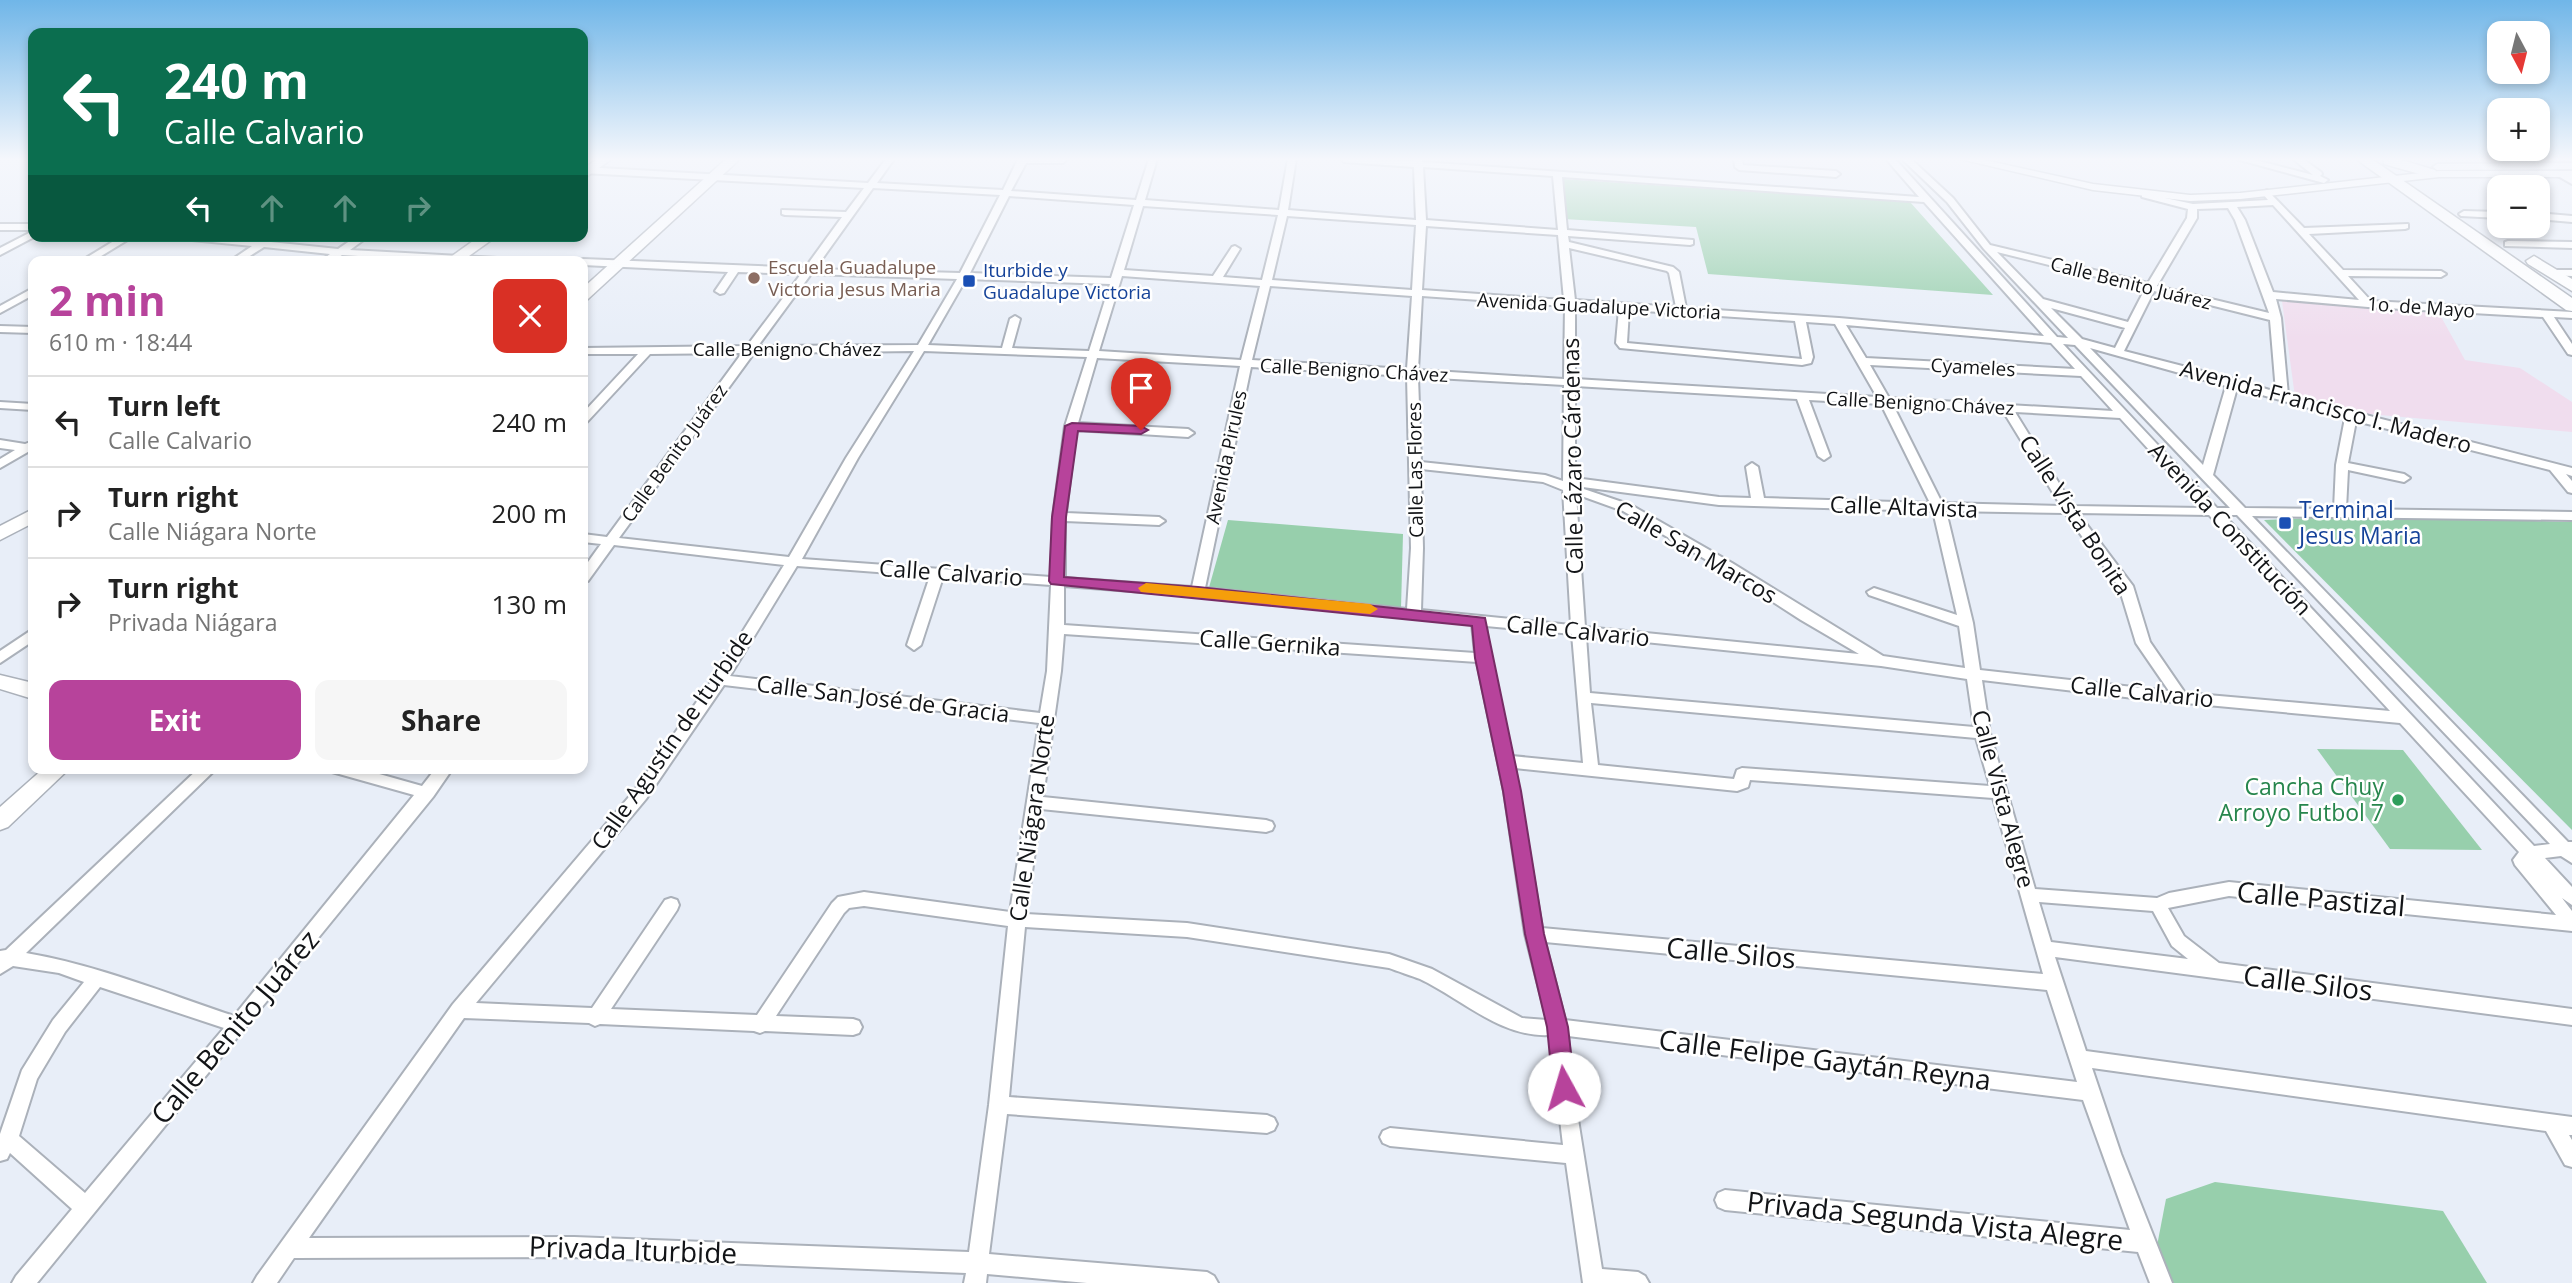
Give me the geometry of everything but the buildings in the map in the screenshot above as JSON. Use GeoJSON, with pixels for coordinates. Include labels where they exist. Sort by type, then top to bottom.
{"type":"FeatureCollection","features":[{"type":"Feature","properties":{"kind":"main road"},"geometry":{"type":"LineString","coordinates":[[588,291],[667,219]]}},
{"type":"Feature","properties":{"kind":"main road"},"geometry":{"type":"LineString","coordinates":[[2471,219],[2572,286]]}},
{"type":"Feature","properties":{"kind":"main road"},"geometry":{"type":"LineString","coordinates":[[2475,219],[2572,306]]}},
{"type":"Feature","properties":{"kind":"main road"},"geometry":{"type":"LineString","coordinates":[[460,256],[481,242]]}},
{"type":"Feature","properties":{"kind":"main road"},"geometry":{"type":"LineString","coordinates":[[0,534],[28,518]]}},
{"type":"Feature","properties":{"kind":"main road"},"geometry":{"type":"LineString","coordinates":[[0,682],[28,690]]}},
{"type":"Feature","properties":{"kind":"main road"},"geometry":{"type":"LineString","coordinates":[[0,821],[52,774]]}},
{"type":"Feature","properties":{"kind":"street","name":"Calle Benito Juárez"},"geometry":{"type":"LineString","coordinates":[[588,571],[847,219]]}},
{"type":"Feature","properties":{"kind":"street","name":"Calle Agustín de Iturbide"},"geometry":{"type":"LineString","coordinates":[[264,1283],[459,1010],[640,795],[720,680],[921,348],[964,275],[993,219]]}},
{"type":"Feature","properties":{"kind":"street","name":"Calle Niágara Norte"},"geometry":{"type":"LineString","coordinates":[[977,1273],[999,1104],[1017,920],[1058,629],[1056,581],[1059,517],[1072,426],[1134,219]]}},
{"type":"Feature","properties":{"kind":"street","name":"Avenida Pirules"},"geometry":{"type":"LineString","coordinates":[[1198,592],[1246,363],[1282,219]]}},
{"type":"Feature","properties":{"kind":"street"},"geometry":{"type":"LineString","coordinates":[[1344,219],[1564,238],[1690,242]]}},
{"type":"Feature","properties":{"kind":"street","name":"Calle Las Flores"},"geometry":{"type":"LineString","coordinates":[[1414,613],[1416,465],[1412,373],[1421,219]]}},
{"type":"Feature","properties":{"kind":"street","name":"Calle Lázaro Cárdenas"},"geometry":{"type":"LineString","coordinates":[[1562,219],[1570,304],[1570,484],[1583,697],[1591,770]]}},
{"type":"Feature","properties":{"kind":"street","name":"Avenida Constitución"},"geometry":{"type":"LineString","coordinates":[[1945,219],[2053,340],[2572,898]]}},
{"type":"Feature","properties":{"kind":"street","name":"Avenida Constitución"},"geometry":{"type":"LineString","coordinates":[[1965,219],[1987,247],[2569,851]]}},
{"type":"Feature","properties":{"kind":"street"},"geometry":{"type":"LineString","coordinates":[[2119,351],[2150,288],[2191,219]]}},
{"type":"Feature","properties":{"kind":"street"},"geometry":{"type":"LineString","coordinates":[[2239,219],[2276,318],[2282,396]]}},
{"type":"Feature","properties":{"kind":"street"},"geometry":{"type":"LineString","coordinates":[[2292,219],[2368,304]]}},
{"type":"Feature","properties":{"kind":"street"},"geometry":{"type":"LineString","coordinates":[[2304,231],[2405,226]]}},
{"type":"Feature","properties":{"kind":"street"},"geometry":{"type":"LineString","coordinates":[[0,227],[28,227]]}},
{"type":"Feature","properties":{"kind":"street"},"geometry":{"type":"LineString","coordinates":[[0,252],[28,236]]}},
{"type":"Feature","properties":{"kind":"street"},"geometry":{"type":"LineString","coordinates":[[1564,238],[1670,269],[1674,272],[1682,311]]}},
{"type":"Feature","properties":{"kind":"street"},"geometry":{"type":"LineString","coordinates":[[95,256],[119,242]]}},
{"type":"Feature","properties":{"kind":"street"},"geometry":{"type":"LineString","coordinates":[[249,242],[390,256]]}},
{"type":"Feature","properties":{"kind":"street"},"geometry":{"type":"LineString","coordinates":[[334,256],[355,242]]}},
{"type":"Feature","properties":{"kind":"street"},"geometry":{"type":"LineString","coordinates":[[243,256],[261,244]]}},
{"type":"Feature","properties":{"kind":"street"},"geometry":{"type":"LineString","coordinates":[[2508,244],[2572,245]]}},
{"type":"Feature","properties":{"kind":"street","name":"Calle Benito Juárez"},"geometry":{"type":"LineString","coordinates":[[1987,247],[2276,318]]}},
{"type":"Feature","properties":{"kind":"street"},"geometry":{"type":"LineString","coordinates":[[1216,280],[1235,249]]}},
{"type":"Feature","properties":{"kind":"street","name":"Avenida Guadalupe Victoria"},"geometry":{"type":"LineString","coordinates":[[588,262],[809,272],[1216,280],[1839,321],[2079,342]]}},
{"type":"Feature","properties":{"kind":"street"},"geometry":{"type":"LineString","coordinates":[[720,291],[735,269]]}},
{"type":"Feature","properties":{"kind":"street"},"geometry":{"type":"LineString","coordinates":[[2341,272],[2441,274]]}},
{"type":"Feature","properties":{"kind":"street"},"geometry":{"type":"LineString","coordinates":[[2552,273],[2572,272]]}},
{"type":"Feature","properties":{"kind":"street"},"geometry":{"type":"LineString","coordinates":[[0,310],[28,294]]}},
{"type":"Feature","properties":{"kind":"street","name":"1o. de Mayo"},"geometry":{"type":"LineString","coordinates":[[2269,295],[2548,316],[2572,315]]}},
{"type":"Feature","properties":{"kind":"street"},"geometry":{"type":"LineString","coordinates":[[2039,301],[2132,326]]}},
{"type":"Feature","properties":{"kind":"street"},"geometry":{"type":"LineString","coordinates":[[1624,308],[1621,343],[1624,346],[1802,362],[1807,361],[1808,357],[1800,319]]}},
{"type":"Feature","properties":{"kind":"street"},"geometry":{"type":"LineString","coordinates":[[2548,316],[2572,352]]}},
{"type":"Feature","properties":{"kind":"street"},"geometry":{"type":"LineString","coordinates":[[1006,351],[1015,319]]}},
{"type":"Feature","properties":{"kind":"street","name":"Calle Vista Alegre"},"geometry":{"type":"LineString","coordinates":[[1839,321],[1885,401],[1939,509],[1966,623],[1982,733],[2054,983],[2111,1154],[2161,1283]]}},
{"type":"Feature","properties":{"kind":"street"},"geometry":{"type":"LineString","coordinates":[[0,329],[28,330]]}},
{"type":"Feature","properties":{"kind":"street","name":"Avenida Francisco I. Madero"},"geometry":{"type":"LineString","coordinates":[[2079,342],[2351,416],[2572,472]]}},
{"type":"Feature","properties":{"kind":"street","name":"Calle Benigno Chávez"},"geometry":{"type":"LineString","coordinates":[[588,351],[921,348],[1092,354],[2124,415]]}},
{"type":"Feature","properties":{"kind":"street"},"geometry":{"type":"LineString","coordinates":[[588,416],[647,351]]}},
{"type":"Feature","properties":{"kind":"street","name":"Cyameles"},"geometry":{"type":"LineString","coordinates":[[1861,361],[2084,373]]}},
{"type":"Feature","properties":{"kind":"street"},"geometry":{"type":"LineString","coordinates":[[2207,474],[2233,382]]}},
{"type":"Feature","properties":{"kind":"street"},"geometry":{"type":"LineString","coordinates":[[1802,396],[1824,456]]}},
{"type":"Feature","properties":{"kind":"street"},"geometry":{"type":"LineString","coordinates":[[0,405],[28,407]]}},
{"type":"Feature","properties":{"kind":"street","name":"Calle Vista Bonita"},"geometry":{"type":"LineString","coordinates":[[2007,408],[2070,511],[2126,586],[2143,643],[2180,697]]}},
{"type":"Feature","properties":{"kind":"street"},"geometry":{"type":"LineString","coordinates":[[2340,512],[2342,465],[2351,416]]}},
{"type":"Feature","properties":{"kind":"street"},"geometry":{"type":"LineString","coordinates":[[1072,426],[1188,433]]}},
{"type":"Feature","properties":{"kind":"street"},"geometry":{"type":"LineString","coordinates":[[0,444],[28,447]]}},
{"type":"Feature","properties":{"kind":"street"},"geometry":{"type":"LineString","coordinates":[[0,464],[28,449]]}},
{"type":"Feature","properties":{"kind":"street","name":"Calle San Marcos"},"geometry":{"type":"LineString","coordinates":[[1416,465],[1570,484],[1627,508],[1881,661]]}},
{"type":"Feature","properties":{"kind":"street"},"geometry":{"type":"LineString","coordinates":[[2342,465],[2404,478]]}},
{"type":"Feature","properties":{"kind":"street"},"geometry":{"type":"LineString","coordinates":[[1752,467],[1758,502]]}},
{"type":"Feature","properties":{"kind":"street"},"geometry":{"type":"LineString","coordinates":[[2555,468],[2572,489]]}},
{"type":"Feature","properties":{"kind":"street","name":"Calle Altavista"},"geometry":{"type":"LineString","coordinates":[[1570,484],[1719,501],[1939,509],[2240,510],[2572,516]]}},
{"type":"Feature","properties":{"kind":"street"},"geometry":{"type":"LineString","coordinates":[[1059,517],[1159,521]]}},
{"type":"Feature","properties":{"kind":"street","name":"Calle Calvario"},"geometry":{"type":"LineString","coordinates":[[588,539],[793,562],[1198,592],[1414,613],[1881,661],[2180,697],[2405,718]]}},
{"type":"Feature","properties":{"kind":"street"},"geometry":{"type":"LineString","coordinates":[[914,645],[938,571]]}},
{"type":"Feature","properties":{"kind":"street"},"geometry":{"type":"LineString","coordinates":[[1874,592],[1966,623]]}},
{"type":"Feature","properties":{"kind":"street"},"geometry":{"type":"LineString","coordinates":[[1479,621],[1483,658],[1506,761],[1534,934],[1558,1027],[1574,1155],[1594,1280],[1638,1283]]}},
{"type":"Feature","properties":{"kind":"street","name":"Calle Gernika"},"geometry":{"type":"LineString","coordinates":[[1058,629],[1483,658]]}},
{"type":"Feature","properties":{"kind":"street"},"geometry":{"type":"LineString","coordinates":[[0,658],[28,638]]}},
{"type":"Feature","properties":{"kind":"street","name":"Calle San José de Gracia"},"geometry":{"type":"LineString","coordinates":[[720,680],[1047,719]]}},
{"type":"Feature","properties":{"kind":"street"},"geometry":{"type":"LineString","coordinates":[[1583,697],[1982,733]]}},
{"type":"Feature","properties":{"kind":"street"},"geometry":{"type":"LineString","coordinates":[[1506,761],[1737,785],[1742,783],[1742,774],[2000,793]]}},
{"type":"Feature","properties":{"kind":"street"},"geometry":{"type":"LineString","coordinates":[[4,960],[203,774]]}},
{"type":"Feature","properties":{"kind":"street"},"geometry":{"type":"LineString","coordinates":[[359,774],[427,793]]}},
{"type":"Feature","properties":{"kind":"street","name":"Calle Benito Juárez"},"geometry":{"type":"LineString","coordinates":[[23,1283],[84,1206],[238,1025],[441,774]]}},
{"type":"Feature","properties":{"kind":"street"},"geometry":{"type":"LineString","coordinates":[[1034,802],[1266,826]]}},
{"type":"Feature","properties":{"kind":"street"},"geometry":{"type":"LineString","coordinates":[[2569,851],[2529,853],[2521,860],[2572,923]]}},
{"type":"Feature","properties":{"kind":"street","name":"Calle Pastizal"},"geometry":{"type":"LineString","coordinates":[[2030,895],[2158,905],[2169,900],[2229,889],[2572,923]]}},
{"type":"Feature","properties":{"kind":"street","name":"Calle Felipe Gaytán Reyna"},"geometry":{"type":"LineString","coordinates":[[760,1025],[844,902],[863,899],[1017,920],[1187,930],[1389,961],[1426,974],[1519,1025],[1538,1028],[1558,1027],[2091,1092]]}},
{"type":"Feature","properties":{"kind":"street"},"geometry":{"type":"LineString","coordinates":[[595,1018],[671,905]]}},
{"type":"Feature","properties":{"kind":"street"},"geometry":{"type":"LineString","coordinates":[[2158,905],[2178,941],[2215,971]]}},
{"type":"Feature","properties":{"kind":"street","name":"Calle Silos"},"geometry":{"type":"LineString","coordinates":[[1534,934],[2054,983]]}},
{"type":"Feature","properties":{"kind":"street","name":"Calle Silos"},"geometry":{"type":"LineString","coordinates":[[2044,948],[2572,1017]]}},
{"type":"Feature","properties":{"kind":"street"},"geometry":{"type":"LineString","coordinates":[[4,960],[59,965],[238,1025]]}},
{"type":"Feature","properties":{"kind":"street"},"geometry":{"type":"LineString","coordinates":[[84,1206],[4,1145],[29,1076],[59,1026],[98,977]]}},
{"type":"Feature","properties":{"kind":"street"},"geometry":{"type":"LineString","coordinates":[[459,1010],[595,1018],[853,1027]]}},
{"type":"Feature","properties":{"kind":"street"},"geometry":{"type":"LineString","coordinates":[[2080,1058],[2572,1126]]}},
{"type":"Feature","properties":{"kind":"street"},"geometry":{"type":"LineString","coordinates":[[999,1104],[1267,1124]]}},
{"type":"Feature","properties":{"kind":"street"},"geometry":{"type":"LineString","coordinates":[[2552,1124],[2572,1158]]}},
{"type":"Feature","properties":{"kind":"street"},"geometry":{"type":"LineString","coordinates":[[1390,1137],[1574,1155]]}},
{"type":"Feature","properties":{"kind":"street","name":"Privada Segunda Vista Alegre"},"geometry":{"type":"LineString","coordinates":[[1725,1200],[2145,1242]]}},
{"type":"Feature","properties":{"kind":"street","name":"Privada Iturbide"},"geometry":{"type":"LineString","coordinates":[[289,1248],[574,1247],[977,1273],[1208,1283]]}},
{"type":"Feature","properties":{"kind":"shaded area"},"geometry":{"type":"Polygon","coordinates":[[[2282,301],[2439,313],[2465,360],[2520,368],[2572,402],[2572,432],[2357,413],[2295,397],[2282,301]]]}},
{"type":"Feature","properties":{"kind":"green space"},"geometry":{"type":"Polygon","coordinates":[[[1564,219],[1925,219],[1993,295],[1708,274],[1696,227],[1564,219]]]}},
{"type":"Feature","properties":{"kind":"green space"},"geometry":{"type":"Polygon","coordinates":[[[2357,516],[2572,522],[2572,830],[2264,520],[2357,516]]]}},
{"type":"Feature","properties":{"kind":"green space"},"geometry":{"type":"Polygon","coordinates":[[[1228,520],[1403,534],[1401,608],[1208,591],[1228,520]]]}},
{"type":"Feature","properties":{"kind":"green space","name":"Cancha Chuy Arroyo Futbol 7"},"geometry":{"type":"Polygon","coordinates":[[[2317,749],[2403,750],[2482,850],[2390,849],[2317,749]]]}},
{"type":"Feature","properties":{"kind":"green space"},"geometry":{"type":"Polygon","coordinates":[[[2215,1182],[2443,1211],[2487,1283],[2168,1283],[2156,1251],[2166,1199],[2215,1182]]]}},
{"type":"Feature","properties":{"kind":"slow traffic"},"geometry":{"type":"LineString","coordinates":[[1146,588],[1370,609]]}},
{"type":"Feature","properties":{"kind":"place","name":"Escuela Guadalupe Victoria Jesus Maria"},"geometry":{"type":"Point","coordinates":[754,278]}},
{"type":"Feature","properties":{"kind":"place","name":"Iturbide y Guadalupe Victoria"},"geometry":{"type":"Point","coordinates":[969,281]}},
{"type":"Feature","properties":{"kind":"place","name":"Terminal Jesus Maria"},"geometry":{"type":"Point","coordinates":[2285,523]}},
{"type":"Feature","properties":{"kind":"place","name":"Cancha Chuy Arroyo Futbol 7"},"geometry":{"type":"Point","coordinates":[2398,800]}},
{"type":"Feature","properties":{"kind":"route"},"geometry":{"type":"LineString","coordinates":[[1141,430],[1072,426],[1059,517],[1056,581],[1198,592],[1479,621],[1483,658],[1512,791],[1534,934],[1558,1027],[1564,1088]]}}]}
